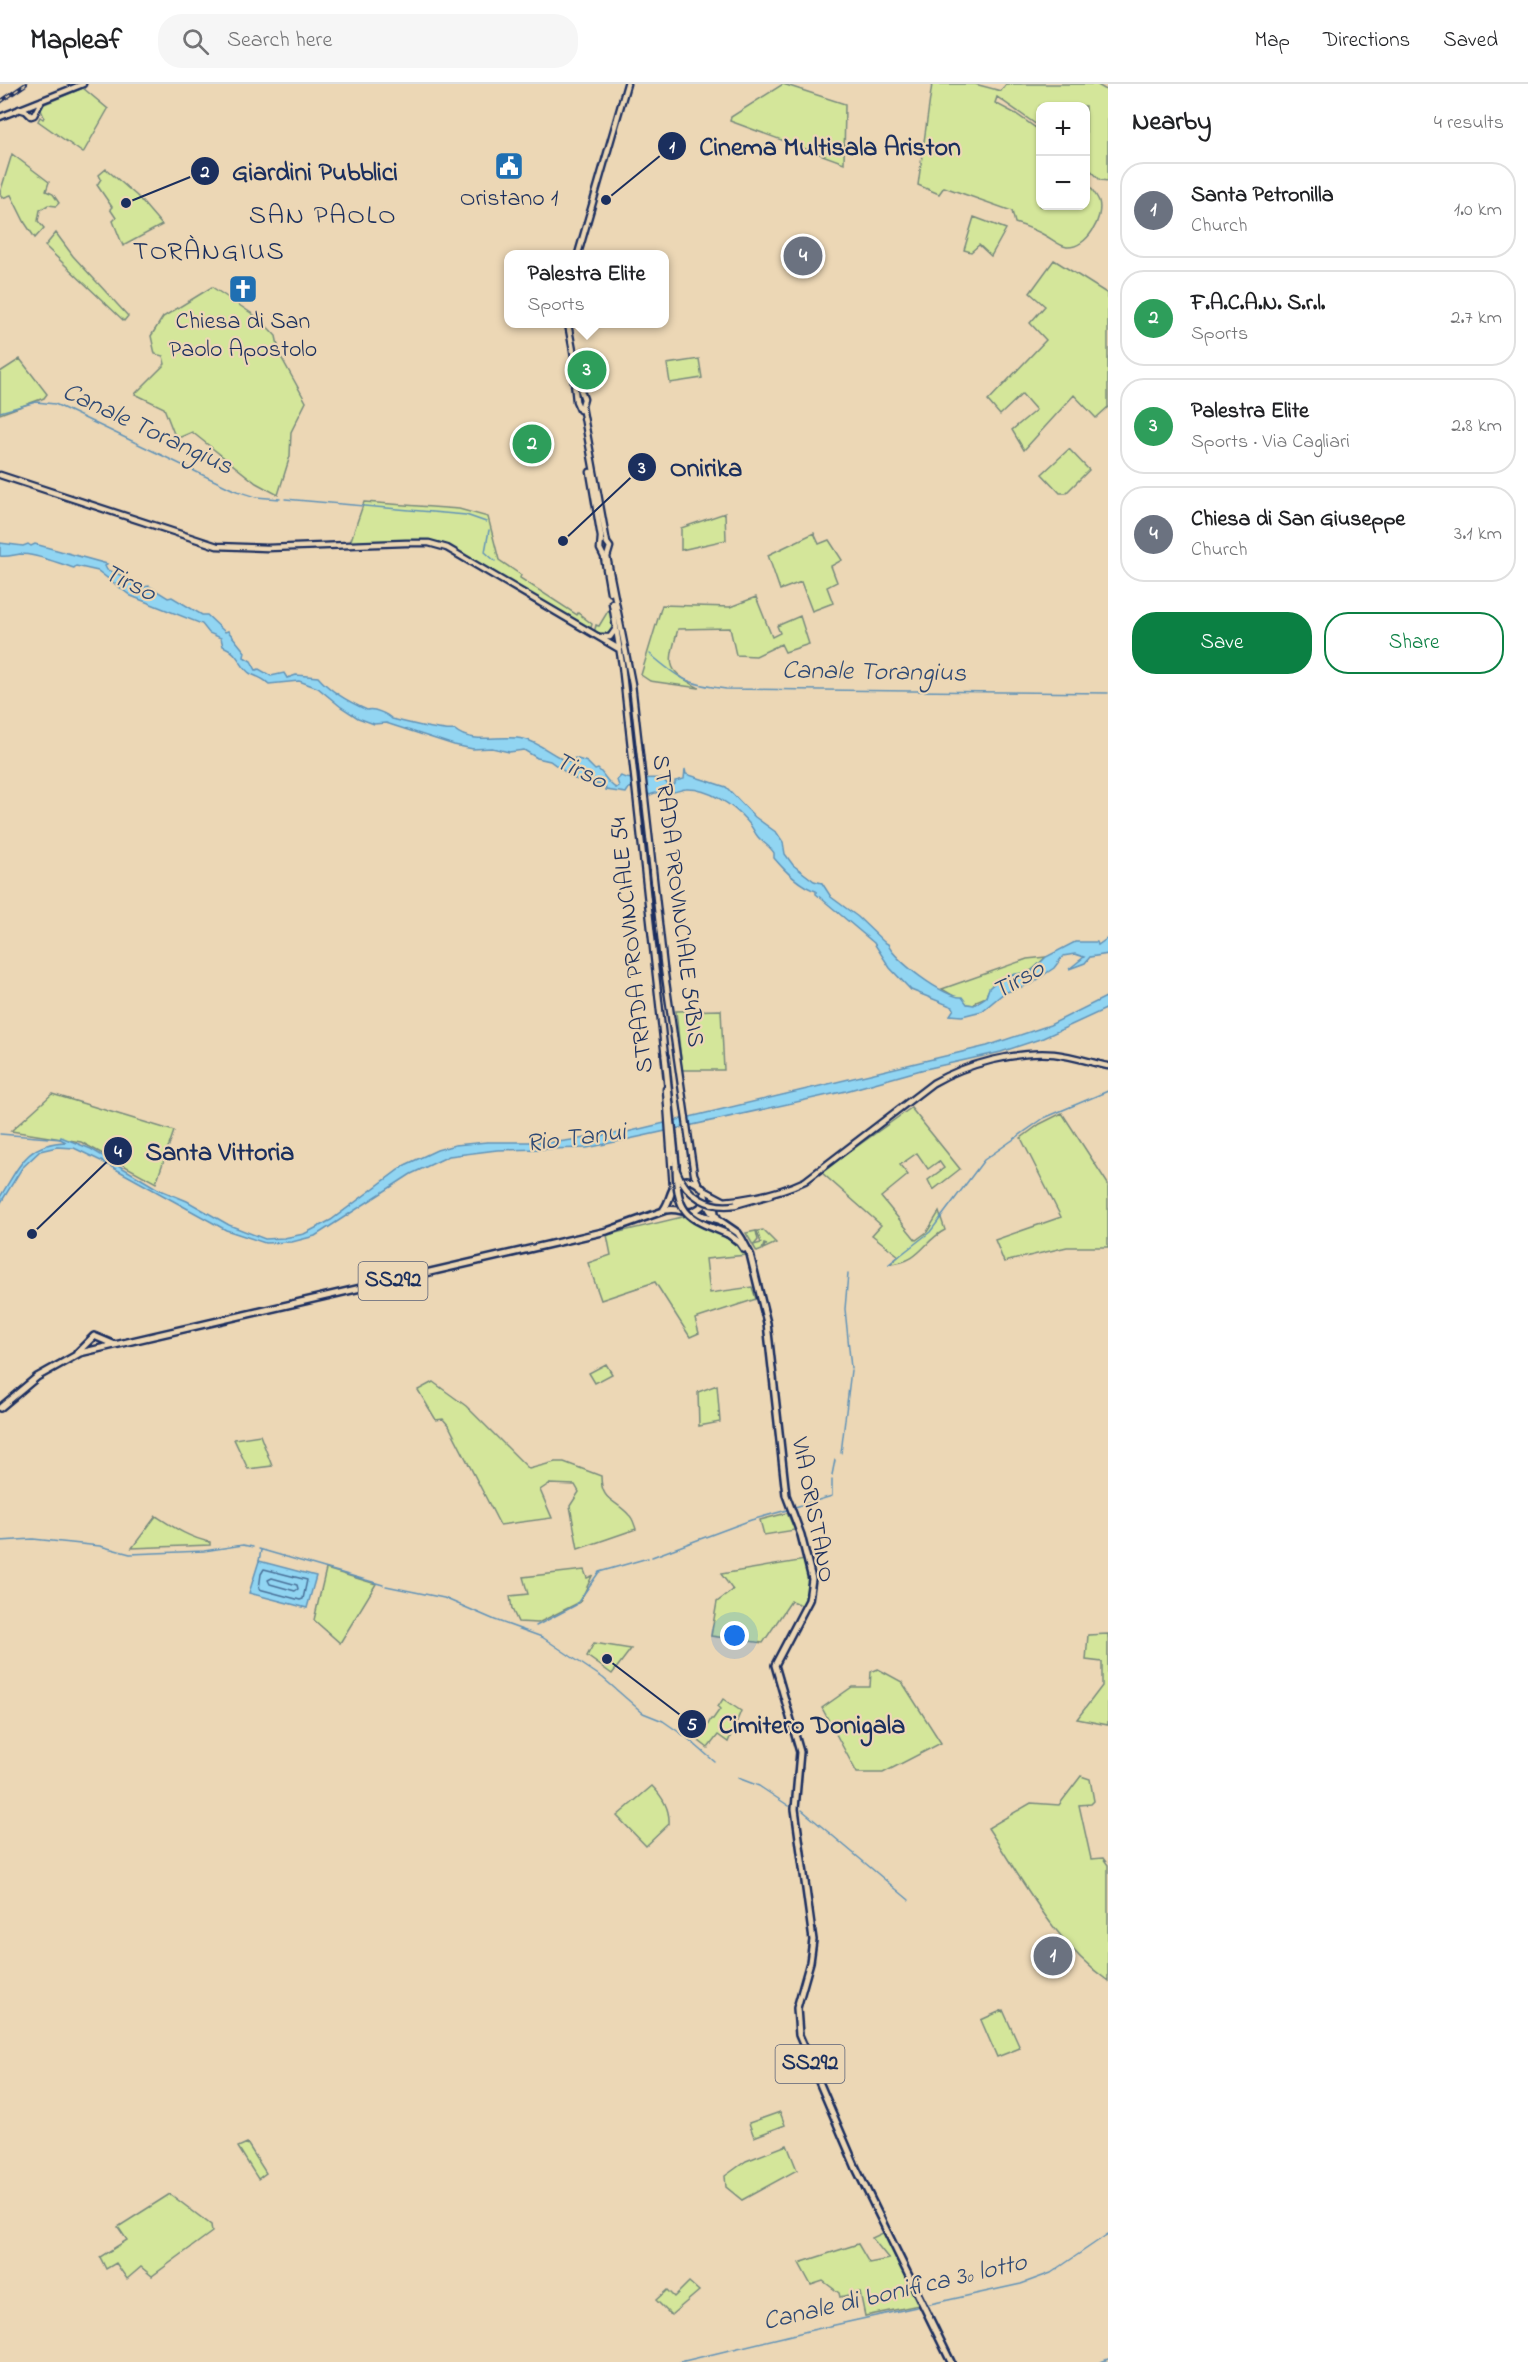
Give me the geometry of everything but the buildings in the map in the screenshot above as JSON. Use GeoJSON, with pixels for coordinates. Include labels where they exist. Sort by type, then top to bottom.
{"type":"FeatureCollection","features":[{"type":"Feature","properties":{"kind":"main road"},"geometry":{"type":"LineString","coordinates":[[0,117],[31,108],[43,100],[83,84]]}},
{"type":"Feature","properties":{"kind":"main road"},"geometry":{"type":"LineString","coordinates":[[579,250],[627,84]]}},
{"type":"Feature","properties":{"kind":"main road"},"geometry":{"type":"LineString","coordinates":[[568,328],[604,544],[610,548],[605,552],[617,625],[610,636],[595,636]]}},
{"type":"Feature","properties":{"kind":"main road"},"geometry":{"type":"LineString","coordinates":[[0,476],[217,546],[267,548],[406,543],[429,543],[441,546],[461,555],[619,649]]}},
{"type":"Feature","properties":{"kind":"main road","name":"STRADA PROVINCIALE 54"},"geometry":{"type":"LineString","coordinates":[[617,625],[619,649],[625,664],[652,951],[665,1056]]}},
{"type":"Feature","properties":{"kind":"main road","name":"STRADA PROVINCIALE 54BIS"},"geometry":{"type":"LineString","coordinates":[[617,625],[634,704],[662,948],[694,1174],[698,1184]]}},
{"type":"Feature","properties":{"kind":"main road"},"geometry":{"type":"LineString","coordinates":[[675,1165],[685,1187],[699,1198],[718,1206],[733,1203],[789,1188],[814,1176],[926,1088],[956,1071],[1011,1057],[1034,1054],[1055,1054],[1108,1066]]}},
{"type":"Feature","properties":{"kind":"main road"},"geometry":{"type":"LineString","coordinates":[[665,1056],[677,1193],[684,1210],[699,1224],[728,1234],[740,1243],[752,1263]]}},
{"type":"Feature","properties":{"kind":"main road"},"geometry":{"type":"LineString","coordinates":[[669,1109],[672,1202],[677,1209]]}},
{"type":"Feature","properties":{"kind":"main road"},"geometry":{"type":"LineString","coordinates":[[663,1211],[672,1191],[683,1181],[698,1184],[722,1200],[733,1203]]}},
{"type":"Feature","properties":{"kind":"main road","name":"SS292"},"geometry":{"type":"LineString","coordinates":[[704,1190],[706,1202]]}},
{"type":"Feature","properties":{"kind":"main road"},"geometry":{"type":"LineString","coordinates":[[690,1212],[697,1210],[706,1202],[733,1203]]}},
{"type":"Feature","properties":{"kind":"main road","name":"VIA ORISTANO"},"geometry":{"type":"LineString","coordinates":[[706,1202],[712,1214],[730,1226],[742,1239],[752,1263],[767,1323],[786,1495],[801,1534],[812,1580],[809,1600],[776,1665],[799,1745],[800,1761],[795,1809],[813,1940],[810,1962],[797,2008],[799,2036],[856,2168],[951,2362]]}},
{"type":"Feature","properties":{"kind":"main road"},"geometry":{"type":"LineString","coordinates":[[718,1202],[713,1208],[718,1219]]}},
{"type":"Feature","properties":{"kind":"main road","name":"SS292"},"geometry":{"type":"LineString","coordinates":[[0,1408],[37,1377],[71,1358],[113,1344],[591,1235],[637,1222],[663,1211],[677,1209],[690,1212]]}},
{"type":"Feature","properties":{"kind":"main road","name":"VIA ORISTANO"},"geometry":{"type":"LineString","coordinates":[[690,1212],[718,1219]]}},
{"type":"Feature","properties":{"kind":"main road"},"geometry":{"type":"LineString","coordinates":[[92,1350],[88,1347],[88,1342],[94,1336],[113,1344]]}},
{"type":"Feature","properties":{"kind":"main road"},"geometry":{"type":"LineString","coordinates":[[100,1350],[103,1345],[102,1340]]}},
{"type":"Feature","properties":{"kind":"main road","name":"SS292"},"geometry":{"type":"LineString","coordinates":[[71,1358],[88,1342]]}},
{"type":"Feature","properties":{"kind":"green space"},"geometry":{"type":"Polygon","coordinates":[[[783,84],[845,104],[844,163],[730,121],[731,117],[783,84]]]}},
{"type":"Feature","properties":{"kind":"green space"},"geometry":{"type":"Polygon","coordinates":[[[932,84],[975,84],[1001,91],[1006,84],[1096,84],[1108,91],[1108,181],[1100,180],[1090,169],[1090,102],[1036,102],[1036,124],[997,97],[995,103],[1036,128],[1036,210],[1090,210],[1090,187],[1093,191],[1099,201],[1099,216],[1092,231],[1081,243],[1067,247],[1058,244],[1038,232],[1015,223],[1012,211],[944,187],[939,194],[918,185],[932,84]]]}},
{"type":"Feature","properties":{"kind":"green space"},"geometry":{"type":"Polygon","coordinates":[[[83,88],[108,109],[83,153],[38,121],[40,117],[43,119],[44,117],[41,110],[42,105],[83,88]]]}},
{"type":"Feature","properties":{"kind":"green space"},"geometry":{"type":"Polygon","coordinates":[[[12,154],[49,182],[46,191],[53,194],[59,203],[56,206],[48,205],[40,210],[38,221],[44,228],[35,238],[11,195],[2,198],[0,193],[12,154]]]}},
{"type":"Feature","properties":{"kind":"green space"},"geometry":{"type":"Polygon","coordinates":[[[106,169],[137,196],[162,225],[123,246],[113,221],[116,218],[110,209],[112,207],[97,185],[101,179],[99,175],[106,169]]]}},
{"type":"Feature","properties":{"kind":"green space"},"geometry":{"type":"Polygon","coordinates":[[[974,217],[1006,229],[991,256],[979,245],[971,252],[964,250],[974,217]]]}},
{"type":"Feature","properties":{"kind":"green space"},"geometry":{"type":"Polygon","coordinates":[[[56,233],[73,256],[128,316],[124,321],[45,246],[56,233]]]}},
{"type":"Feature","properties":{"kind":"green space"},"geometry":{"type":"Polygon","coordinates":[[[1054,260],[1108,294],[1108,407],[1096,418],[1074,395],[1024,450],[1012,430],[1036,410],[1022,394],[1000,415],[988,401],[1046,340],[1030,323],[1045,306],[1030,293],[1054,260]]]}},
{"type":"Feature","properties":{"kind":"green space"},"geometry":{"type":"Polygon","coordinates":[[[212,287],[260,319],[276,336],[280,355],[306,402],[291,432],[290,456],[278,495],[256,483],[192,432],[176,439],[164,408],[135,394],[165,364],[163,356],[155,354],[151,336],[163,317],[212,287]]]}},
{"type":"Feature","properties":{"kind":"green space"},"geometry":{"type":"Polygon","coordinates":[[[20,359],[47,394],[44,398],[0,414],[0,372],[20,359]]]}},
{"type":"Feature","properties":{"kind":"green space"},"geometry":{"type":"Polygon","coordinates":[[[699,359],[702,378],[670,383],[667,364],[699,359]]]}},
{"type":"Feature","properties":{"kind":"green space"},"geometry":{"type":"Polygon","coordinates":[[[1069,449],[1089,470],[1066,493],[1060,493],[1042,474],[1069,449]]]}},
{"type":"Feature","properties":{"kind":"green space"},"geometry":{"type":"Polygon","coordinates":[[[364,502],[459,509],[488,517],[499,560],[521,575],[520,578],[577,615],[578,613],[592,624],[590,631],[451,547],[423,540],[350,543],[364,502]]]}},
{"type":"Feature","properties":{"kind":"green space"},"geometry":{"type":"Polygon","coordinates":[[[725,513],[726,540],[681,550],[681,528],[725,513]]]}},
{"type":"Feature","properties":{"kind":"green space"},"geometry":{"type":"Polygon","coordinates":[[[814,533],[819,544],[829,540],[842,560],[831,566],[837,582],[827,587],[833,603],[812,611],[801,582],[780,590],[768,555],[814,533]]]}},
{"type":"Feature","properties":{"kind":"green space"},"geometry":{"type":"Polygon","coordinates":[[[756,597],[772,637],[780,633],[777,626],[800,616],[809,644],[785,652],[781,644],[756,656],[736,655],[730,628],[678,629],[672,651],[672,665],[680,676],[699,688],[650,681],[641,675],[662,605],[730,607],[756,597]]]}},
{"type":"Feature","properties":{"kind":"green space"},"geometry":{"type":"Polygon","coordinates":[[[611,606],[615,627],[610,635],[604,637],[594,633],[596,625],[599,626],[611,606]]]}},
{"type":"Feature","properties":{"kind":"green space"},"geometry":{"type":"Polygon","coordinates":[[[1046,957],[1030,971],[997,981],[992,985],[986,997],[976,1001],[974,1005],[967,1004],[942,989],[1027,959],[1046,957]]]}},
{"type":"Feature","properties":{"kind":"green space"},"geometry":{"type":"Polygon","coordinates":[[[721,1010],[724,1070],[682,1070],[676,1011],[721,1010]]]}},
{"type":"Feature","properties":{"kind":"green space"},"geometry":{"type":"Polygon","coordinates":[[[52,1094],[174,1131],[156,1183],[81,1142],[11,1131],[52,1094]]]}},
{"type":"Feature","properties":{"kind":"green space"},"geometry":{"type":"Polygon","coordinates":[[[911,1108],[960,1169],[933,1190],[928,1180],[944,1168],[939,1161],[928,1169],[917,1153],[900,1165],[908,1175],[881,1197],[916,1240],[927,1232],[939,1212],[945,1230],[909,1259],[890,1264],[899,1256],[872,1235],[881,1225],[821,1172],[911,1108]]]}},
{"type":"Feature","properties":{"kind":"green space"},"geometry":{"type":"Polygon","coordinates":[[[1062,1113],[1108,1184],[1108,1247],[1067,1247],[1004,1262],[995,1240],[1061,1217],[1021,1138],[1040,1124],[1062,1113]]]}},
{"type":"Feature","properties":{"kind":"green space"},"geometry":{"type":"Polygon","coordinates":[[[686,1216],[702,1227],[734,1241],[746,1255],[706,1259],[710,1293],[752,1287],[756,1299],[695,1319],[699,1333],[690,1337],[655,1282],[601,1300],[588,1263],[611,1255],[607,1235],[686,1216]]]}},
{"type":"Feature","properties":{"kind":"green space"},"geometry":{"type":"Polygon","coordinates":[[[763,1230],[776,1243],[763,1249],[767,1245],[764,1244],[762,1250],[757,1252],[746,1233],[756,1231],[758,1240],[754,1245],[761,1243],[757,1231],[763,1230]]]}},
{"type":"Feature","properties":{"kind":"green space"},"geometry":{"type":"Polygon","coordinates":[[[606,1364],[612,1374],[595,1383],[589,1373],[606,1364]]]}},
{"type":"Feature","properties":{"kind":"green space"},"geometry":{"type":"Polygon","coordinates":[[[433,1382],[466,1406],[529,1469],[564,1462],[601,1476],[606,1496],[630,1516],[636,1529],[578,1549],[570,1506],[579,1492],[575,1485],[549,1484],[540,1490],[552,1518],[500,1525],[449,1426],[443,1419],[436,1420],[418,1390],[433,1382]]]}},
{"type":"Feature","properties":{"kind":"green space"},"geometry":{"type":"Polygon","coordinates":[[[717,1385],[720,1422],[699,1426],[698,1392],[717,1385]]]}},
{"type":"Feature","properties":{"kind":"green space"},"geometry":{"type":"Polygon","coordinates":[[[260,1435],[272,1466],[248,1469],[234,1439],[260,1435]]]}},
{"type":"Feature","properties":{"kind":"green space"},"geometry":{"type":"Polygon","coordinates":[[[787,1513],[795,1530],[764,1535],[760,1520],[787,1513]]]}},
{"type":"Feature","properties":{"kind":"green space"},"geometry":{"type":"Polygon","coordinates":[[[156,1516],[188,1535],[210,1542],[210,1545],[132,1548],[156,1516]]]}},
{"type":"Feature","properties":{"kind":"green space"},"geometry":{"type":"Polygon","coordinates":[[[805,1560],[809,1589],[804,1606],[791,1601],[763,1643],[711,1636],[717,1602],[733,1590],[721,1574],[805,1560]]]}},
{"type":"Feature","properties":{"kind":"green space"},"geometry":{"type":"Polygon","coordinates":[[[326,1569],[376,1584],[340,1643],[314,1620],[326,1569]]]}},
{"type":"Feature","properties":{"kind":"green space"},"geometry":{"type":"Polygon","coordinates":[[[584,1570],[587,1578],[592,1576],[580,1602],[538,1623],[518,1622],[512,1609],[510,1596],[528,1594],[523,1577],[584,1570]]]}},
{"type":"Feature","properties":{"kind":"green space"},"geometry":{"type":"Polygon","coordinates":[[[1108,1634],[1108,1725],[1077,1719],[1102,1686],[1102,1662],[1086,1660],[1088,1635],[1108,1634]]]}},
{"type":"Feature","properties":{"kind":"green space"},"geometry":{"type":"Polygon","coordinates":[[[594,1643],[631,1649],[612,1674],[587,1656],[594,1643]]]}},
{"type":"Feature","properties":{"kind":"green space"},"geometry":{"type":"Polygon","coordinates":[[[878,1669],[902,1682],[941,1743],[883,1773],[857,1773],[822,1708],[852,1687],[870,1687],[871,1672],[878,1669]]]}},
{"type":"Feature","properties":{"kind":"green space"},"geometry":{"type":"Polygon","coordinates":[[[723,1699],[741,1711],[728,1742],[718,1735],[708,1748],[699,1741],[711,1719],[720,1709],[718,1707],[723,1699]]]}},
{"type":"Feature","properties":{"kind":"green space"},"geometry":{"type":"Polygon","coordinates":[[[1081,1776],[1090,1779],[1094,1801],[1091,1804],[1079,1805],[1091,1859],[1103,1858],[1108,1865],[1108,1981],[1089,1965],[1056,1930],[988,1828],[1031,1803],[1059,1805],[1081,1776]]]}},
{"type":"Feature","properties":{"kind":"green space"},"geometry":{"type":"Polygon","coordinates":[[[652,1786],[665,1804],[669,1824],[646,1846],[617,1816],[652,1786]]]}},
{"type":"Feature","properties":{"kind":"green space"},"geometry":{"type":"Polygon","coordinates":[[[1003,2010],[1020,2048],[997,2057],[981,2020],[1003,2010]]]}},
{"type":"Feature","properties":{"kind":"green space"},"geometry":{"type":"Polygon","coordinates":[[[780,2112],[785,2125],[754,2137],[749,2123],[780,2112]]]}},
{"type":"Feature","properties":{"kind":"green space"},"geometry":{"type":"Polygon","coordinates":[[[247,2143],[266,2173],[258,2179],[238,2147],[247,2143]]]}},
{"type":"Feature","properties":{"kind":"green space"},"geometry":{"type":"Polygon","coordinates":[[[787,2145],[797,2170],[742,2200],[726,2187],[725,2176],[746,2161],[787,2145]]]}},
{"type":"Feature","properties":{"kind":"green space"},"geometry":{"type":"Polygon","coordinates":[[[170,2194],[211,2225],[212,2232],[152,2276],[141,2267],[127,2279],[116,2263],[106,2269],[100,2257],[127,2240],[118,2227],[170,2194]]]}},
{"type":"Feature","properties":{"kind":"green space"},"geometry":{"type":"Polygon","coordinates":[[[885,2232],[919,2305],[865,2316],[860,2292],[840,2297],[839,2293],[823,2281],[811,2285],[799,2263],[858,2244],[869,2263],[889,2259],[872,2238],[885,2232]]]}},
{"type":"Feature","properties":{"kind":"green space"},"geometry":{"type":"Polygon","coordinates":[[[689,2282],[699,2291],[671,2315],[656,2300],[667,2290],[674,2297],[689,2282]]]}},
{"type":"Feature","properties":{"kind":"water","name":"Tirso"},"geometry":{"type":"Polygon","coordinates":[[[0,543],[23,546],[35,544],[107,564],[105,566],[107,570],[123,576],[139,588],[149,586],[202,615],[207,615],[225,632],[228,631],[245,652],[244,657],[251,661],[256,670],[259,669],[271,676],[284,673],[287,678],[296,675],[318,677],[347,700],[392,719],[455,730],[470,737],[524,739],[570,762],[575,758],[587,762],[595,770],[598,769],[616,788],[619,786],[617,780],[621,776],[630,779],[663,779],[670,787],[675,784],[675,781],[684,779],[685,769],[686,774],[726,787],[755,817],[777,833],[783,842],[785,854],[793,865],[814,881],[822,883],[831,897],[858,917],[920,977],[944,992],[962,997],[967,1004],[974,1005],[986,997],[989,988],[999,979],[1031,972],[1046,957],[1075,942],[1097,942],[1098,945],[1108,938],[1108,954],[1090,957],[1085,963],[1069,969],[1084,957],[1075,954],[1063,956],[1054,968],[1033,983],[1004,993],[982,1011],[962,1016],[950,1015],[953,1007],[911,990],[890,968],[874,943],[816,894],[816,891],[793,878],[774,858],[774,853],[741,815],[711,794],[694,789],[650,795],[640,787],[629,788],[626,793],[606,790],[605,786],[575,779],[550,761],[537,758],[524,750],[509,752],[492,748],[473,749],[386,723],[374,724],[358,718],[318,688],[299,681],[269,684],[247,671],[233,652],[223,646],[221,638],[209,633],[202,624],[131,596],[98,571],[76,566],[74,568],[27,554],[0,556],[0,543]]]}},
{"type":"Feature","properties":{"kind":"water"},"geometry":{"type":"Polygon","coordinates":[[[1108,996],[1108,1008],[1043,1038],[1001,1052],[921,1070],[846,1091],[587,1148],[497,1150],[449,1156],[411,1174],[315,1236],[292,1242],[265,1243],[226,1230],[74,1148],[57,1147],[40,1151],[22,1168],[0,1204],[0,1197],[25,1159],[41,1147],[66,1142],[60,1139],[61,1137],[91,1149],[158,1189],[187,1201],[229,1225],[265,1239],[284,1238],[304,1234],[331,1220],[405,1165],[437,1150],[455,1145],[487,1142],[558,1142],[627,1132],[987,1046],[1050,1025],[1108,996]]]}},
{"type":"Feature","properties":{"kind":"water"},"geometry":{"type":"Polygon","coordinates":[[[259,1561],[316,1576],[307,1608],[249,1593],[259,1561]]]}},
{"type":"Feature","properties":{"kind":"waterway","name":"Canale Torangius"},"geometry":{"type":"LineString","coordinates":[[0,412],[36,402],[55,404],[234,490],[256,497],[280,499]]}},
{"type":"Feature","properties":{"kind":"waterway","name":"Canale Torangius"},"geometry":{"type":"LineString","coordinates":[[285,499],[466,515],[486,522]]}},
{"type":"Feature","properties":{"kind":"waterway","name":"Canale Torangius"},"geometry":{"type":"LineString","coordinates":[[489,530],[485,552],[495,561]]}},
{"type":"Feature","properties":{"kind":"waterway","name":"Canale Torangius"},"geometry":{"type":"LineString","coordinates":[[650,654],[684,679],[701,685],[726,689],[1108,693]]}},
{"type":"Feature","properties":{"kind":"waterway"},"geometry":{"type":"LineString","coordinates":[[889,1264],[930,1232],[984,1160],[1044,1118],[1108,1091]]}},
{"type":"Feature","properties":{"kind":"waterway"},"geometry":{"type":"LineString","coordinates":[[0,1134],[61,1139]]}},
{"type":"Feature","properties":{"kind":"waterway"},"geometry":{"type":"LineString","coordinates":[[848,1274],[845,1309],[851,1368]]}},
{"type":"Feature","properties":{"kind":"waterway"},"geometry":{"type":"LineString","coordinates":[[841,1453],[851,1370]]}},
{"type":"Feature","properties":{"kind":"waterway"},"geometry":{"type":"LineString","coordinates":[[832,1475],[835,1460]]}},
{"type":"Feature","properties":{"kind":"waterway"},"geometry":{"type":"LineString","coordinates":[[795,1507],[832,1496],[832,1480]]}},
{"type":"Feature","properties":{"kind":"waterway"},"geometry":{"type":"LineString","coordinates":[[652,1557],[751,1520],[787,1510]]}},
{"type":"Feature","properties":{"kind":"waterway"},"geometry":{"type":"LineString","coordinates":[[0,1541],[33,1539],[100,1546],[130,1554],[204,1551],[243,1545],[253,1547]]}},
{"type":"Feature","properties":{"kind":"waterway"},"geometry":{"type":"LineString","coordinates":[[259,1549],[383,1585]]}},
{"type":"Feature","properties":{"kind":"waterway"},"geometry":{"type":"LineString","coordinates":[[259,1561],[261,1550]]}},
{"type":"Feature","properties":{"kind":"waterway"},"geometry":{"type":"LineString","coordinates":[[536,1626],[576,1605],[599,1572],[648,1558]]}},
{"type":"Feature","properties":{"kind":"waterway"},"geometry":{"type":"LineString","coordinates":[[386,1586],[444,1598],[542,1637],[603,1678],[643,1713],[663,1721],[686,1737],[715,1762]]}},
{"type":"Feature","properties":{"kind":"waterway"},"geometry":{"type":"LineString","coordinates":[[738,1778],[759,1786],[789,1806]]}},
{"type":"Feature","properties":{"kind":"waterway"},"geometry":{"type":"LineString","coordinates":[[802,1810],[909,1900]]}},
{"type":"Feature","properties":{"kind":"waterway","name":"Canale di bonifica 3º lotto"},"geometry":{"type":"LineString","coordinates":[[680,2362],[1021,2284],[1051,2273],[1108,2234]]}},
{"type":"Feature","properties":{"kind":"waterway"},"geometry":{"type":"LineString","coordinates":[[1101,2362],[1108,2359]]}},
{"type":"Feature","properties":{"kind":"railway"},"geometry":{"type":"LineString","coordinates":[[0,102],[26,84]]}},
{"type":"Feature","properties":{"kind":"place","name":"Oristano 1"},"geometry":{"type":"Point","coordinates":[509,166]}},
{"type":"Feature","properties":{"kind":"place","name":"Cinema Multisala Ariston"},"geometry":{"type":"Point","coordinates":[606,200]}},
{"type":"Feature","properties":{"kind":"place","name":"Giardini Pubblici"},"geometry":{"type":"Point","coordinates":[126,203]}},
{"type":"Feature","properties":{"kind":"place","name":"Chiesa di San Giuseppe"},"geometry":{"type":"Point","coordinates":[803,256]}},
{"type":"Feature","properties":{"kind":"place","name":"Chiesa di San Paolo Apostolo"},"geometry":{"type":"Point","coordinates":[243,289]}},
{"type":"Feature","properties":{"kind":"place","name":"Palestra Elite"},"geometry":{"type":"Point","coordinates":[587,370]}},
{"type":"Feature","properties":{"kind":"place","name":"F.A.C.A.N. S.r.l."},"geometry":{"type":"Point","coordinates":[532,444]}},
{"type":"Feature","properties":{"kind":"place","name":"Onirika"},"geometry":{"type":"Point","coordinates":[563,541]}},
{"type":"Feature","properties":{"kind":"place","name":"Santa Vittoria"},"geometry":{"type":"Point","coordinates":[32,1234]}},
{"type":"Feature","properties":{"kind":"place","name":"Cimitero Donigala"},"geometry":{"type":"Point","coordinates":[607,1659]}},
{"type":"Feature","properties":{"kind":"place","name":"Santa Petronilla"},"geometry":{"type":"Point","coordinates":[1053,1956]}},
{"type":"Feature","properties":{"kind":"district","name":"SAN PAOLO"},"geometry":{"type":"Point","coordinates":[323,216]}},
{"type":"Feature","properties":{"kind":"district","name":"TORÀNGIUS"},"geometry":{"type":"Point","coordinates":[209,252]}},
{"type":"Feature","properties":{"kind":"water label","name":"Rio Tanui"},"geometry":{"type":"Point","coordinates":[576,1139]}}]}
